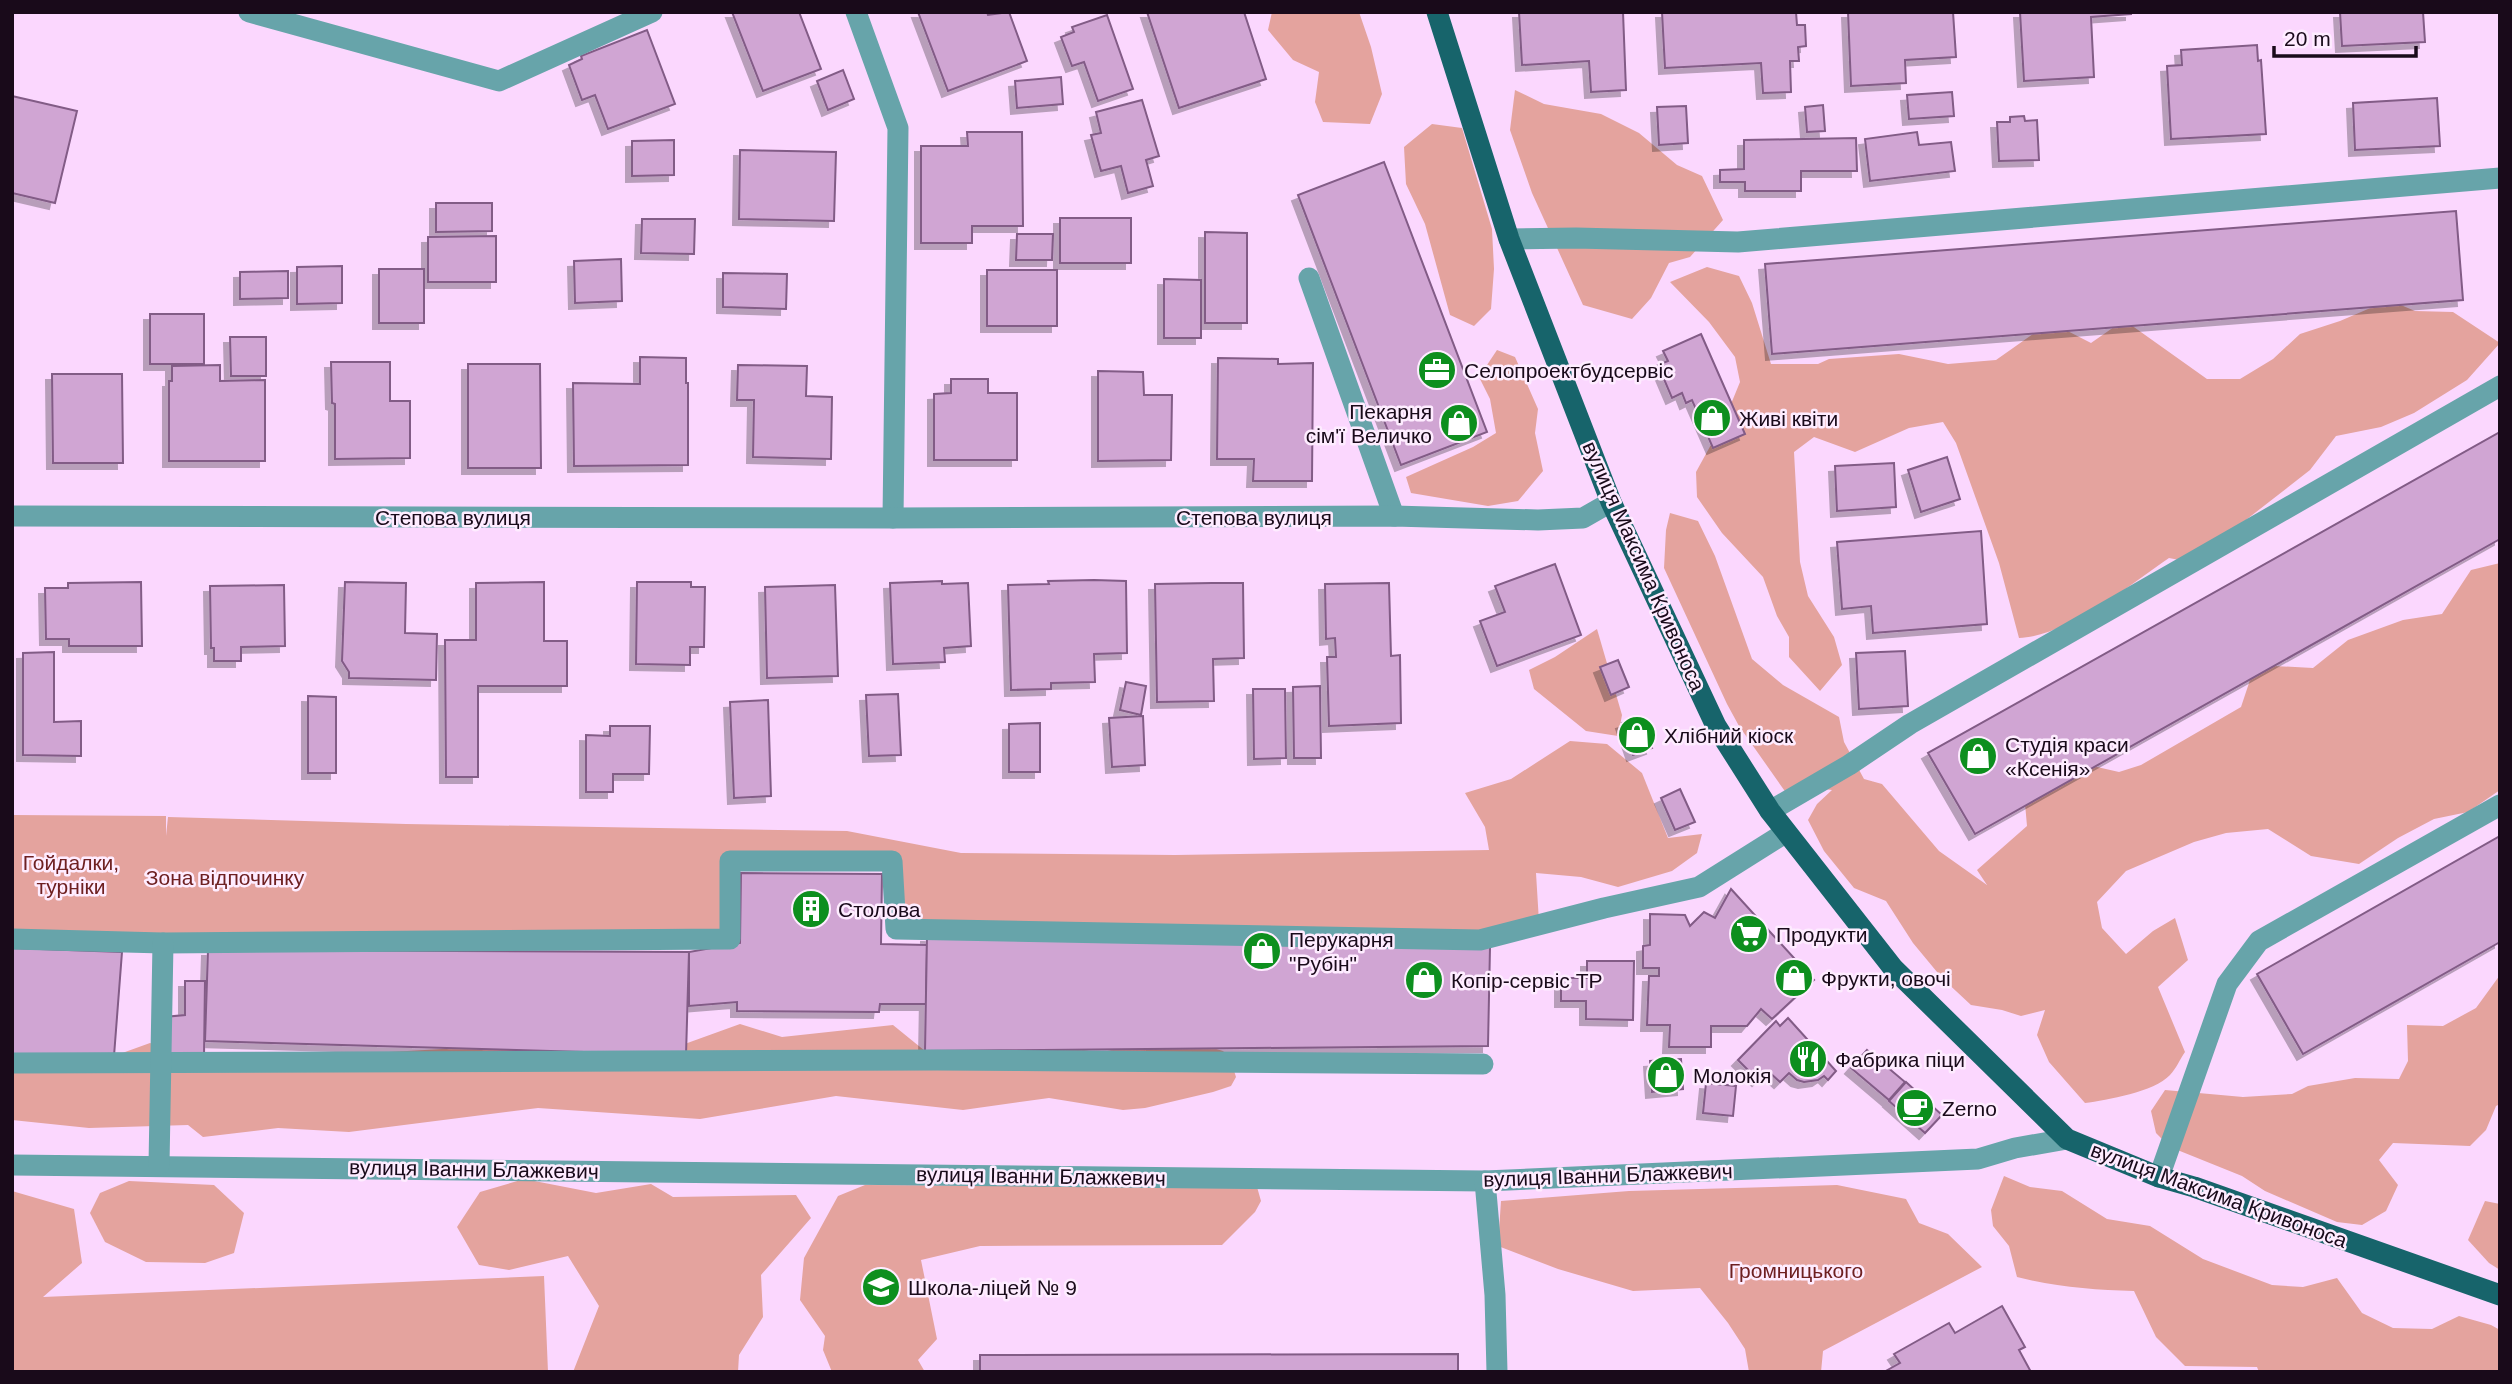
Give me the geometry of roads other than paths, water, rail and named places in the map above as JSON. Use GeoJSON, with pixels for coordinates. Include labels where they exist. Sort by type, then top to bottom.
{"type":"FeatureCollection","features":[{"type":"Feature","properties":{"kind":"main road","name":"вулиця Максима Кривоноса"},"geometry":{"type":"LineString","coordinates":[[1437,12],[1509,239],[1611,502],[1716,726],[1785,833],[1893,968],[2067,1139],[2159,1177],[2500,1295]]}},
{"type":"Feature","properties":{"kind":"street"},"geometry":{"type":"LineString","coordinates":[[249,12],[499,81],[652,12]]}},
{"type":"Feature","properties":{"kind":"street"},"geometry":{"type":"LineString","coordinates":[[856,12],[898,128],[893,519]]}},
{"type":"Feature","properties":{"kind":"street"},"geometry":{"type":"LineString","coordinates":[[1509,239],[1738,242],[2500,178]]}},
{"type":"Feature","properties":{"kind":"street"},"geometry":{"type":"LineString","coordinates":[[1309,278],[1394,516]]}},
{"type":"Feature","properties":{"kind":"street"},"geometry":{"type":"LineString","coordinates":[[1770,811],[1849,765],[1910,723],[2500,386]]}},
{"type":"Feature","properties":{"kind":"street","name":"Степова вулиця"},"geometry":{"type":"LineString","coordinates":[[12,516],[893,519],[1394,516],[1538,520],[1583,518],[1611,502]]}},
{"type":"Feature","properties":{"kind":"street"},"geometry":{"type":"LineString","coordinates":[[2159,1177],[2227,984],[2259,941],[2500,805]]}},
{"type":"Feature","properties":{"kind":"street"},"geometry":{"type":"LineString","coordinates":[[12,939],[163,943],[730,939],[730,861],[892,860],[896,929],[1480,940],[1699,887],[1785,833]]}},
{"type":"Feature","properties":{"kind":"street"},"geometry":{"type":"LineString","coordinates":[[159,1165],[163,943]]}},
{"type":"Feature","properties":{"kind":"street"},"geometry":{"type":"LineString","coordinates":[[12,1063],[950,1060],[1483,1064]]}},
{"type":"Feature","properties":{"kind":"street","name":"вулиця Іванни Блажкевич"},"geometry":{"type":"LineString","coordinates":[[12,1165],[1485,1181],[1978,1159],[2015,1148],[2067,1139]]}},
{"type":"Feature","properties":{"kind":"street"},"geometry":{"type":"LineString","coordinates":[[1485,1181],[1495,1295],[1497,1372]]}},
{"type":"Feature","properties":{"kind":"place","name":"Селопроектбудсервіс"},"geometry":{"type":"Point","coordinates":[1437,370]}},
{"type":"Feature","properties":{"kind":"place","name":"Живі квіти"},"geometry":{"type":"Point","coordinates":[1712,418]}},
{"type":"Feature","properties":{"kind":"place","name":"Пекарня сім'ї Величко"},"geometry":{"type":"Point","coordinates":[1459,423]}},
{"type":"Feature","properties":{"kind":"place","name":"Хлібний кіоск"},"geometry":{"type":"Point","coordinates":[1637,735]}},
{"type":"Feature","properties":{"kind":"place","name":"Студія краси «Ксенія»"},"geometry":{"type":"Point","coordinates":[1978,756]}},
{"type":"Feature","properties":{"kind":"place","name":"Столова"},"geometry":{"type":"Point","coordinates":[811,909]}},
{"type":"Feature","properties":{"kind":"place","name":"Продукти"},"geometry":{"type":"Point","coordinates":[1749,934]}},
{"type":"Feature","properties":{"kind":"place","name":"Перукарня \"Рубін\""},"geometry":{"type":"Point","coordinates":[1262,951]}},
{"type":"Feature","properties":{"kind":"place","name":"Фрукти, овочі"},"geometry":{"type":"Point","coordinates":[1794,978]}},
{"type":"Feature","properties":{"kind":"place","name":"Копір-сервіс ТР"},"geometry":{"type":"Point","coordinates":[1424,980]}},
{"type":"Feature","properties":{"kind":"place","name":"Фабрика піци"},"geometry":{"type":"Point","coordinates":[1808,1059]}},
{"type":"Feature","properties":{"kind":"place","name":"Молокія"},"geometry":{"type":"Point","coordinates":[1666,1075]}},
{"type":"Feature","properties":{"kind":"place","name":"Zerno"},"geometry":{"type":"Point","coordinates":[1915,1108]}},
{"type":"Feature","properties":{"kind":"place","name":"Школа-ліцей № 9"},"geometry":{"type":"Point","coordinates":[881,1287]}},
{"type":"Feature","properties":{"kind":"park label","name":"Гойдалки, турніки"},"geometry":{"type":"Point","coordinates":[71,874]}},
{"type":"Feature","properties":{"kind":"park label","name":"Зона відпочинку"},"geometry":{"type":"Point","coordinates":[225,877]}},
{"type":"Feature","properties":{"kind":"park label","name":"Громницького"},"geometry":{"type":"Point","coordinates":[1796,1270]}}]}
